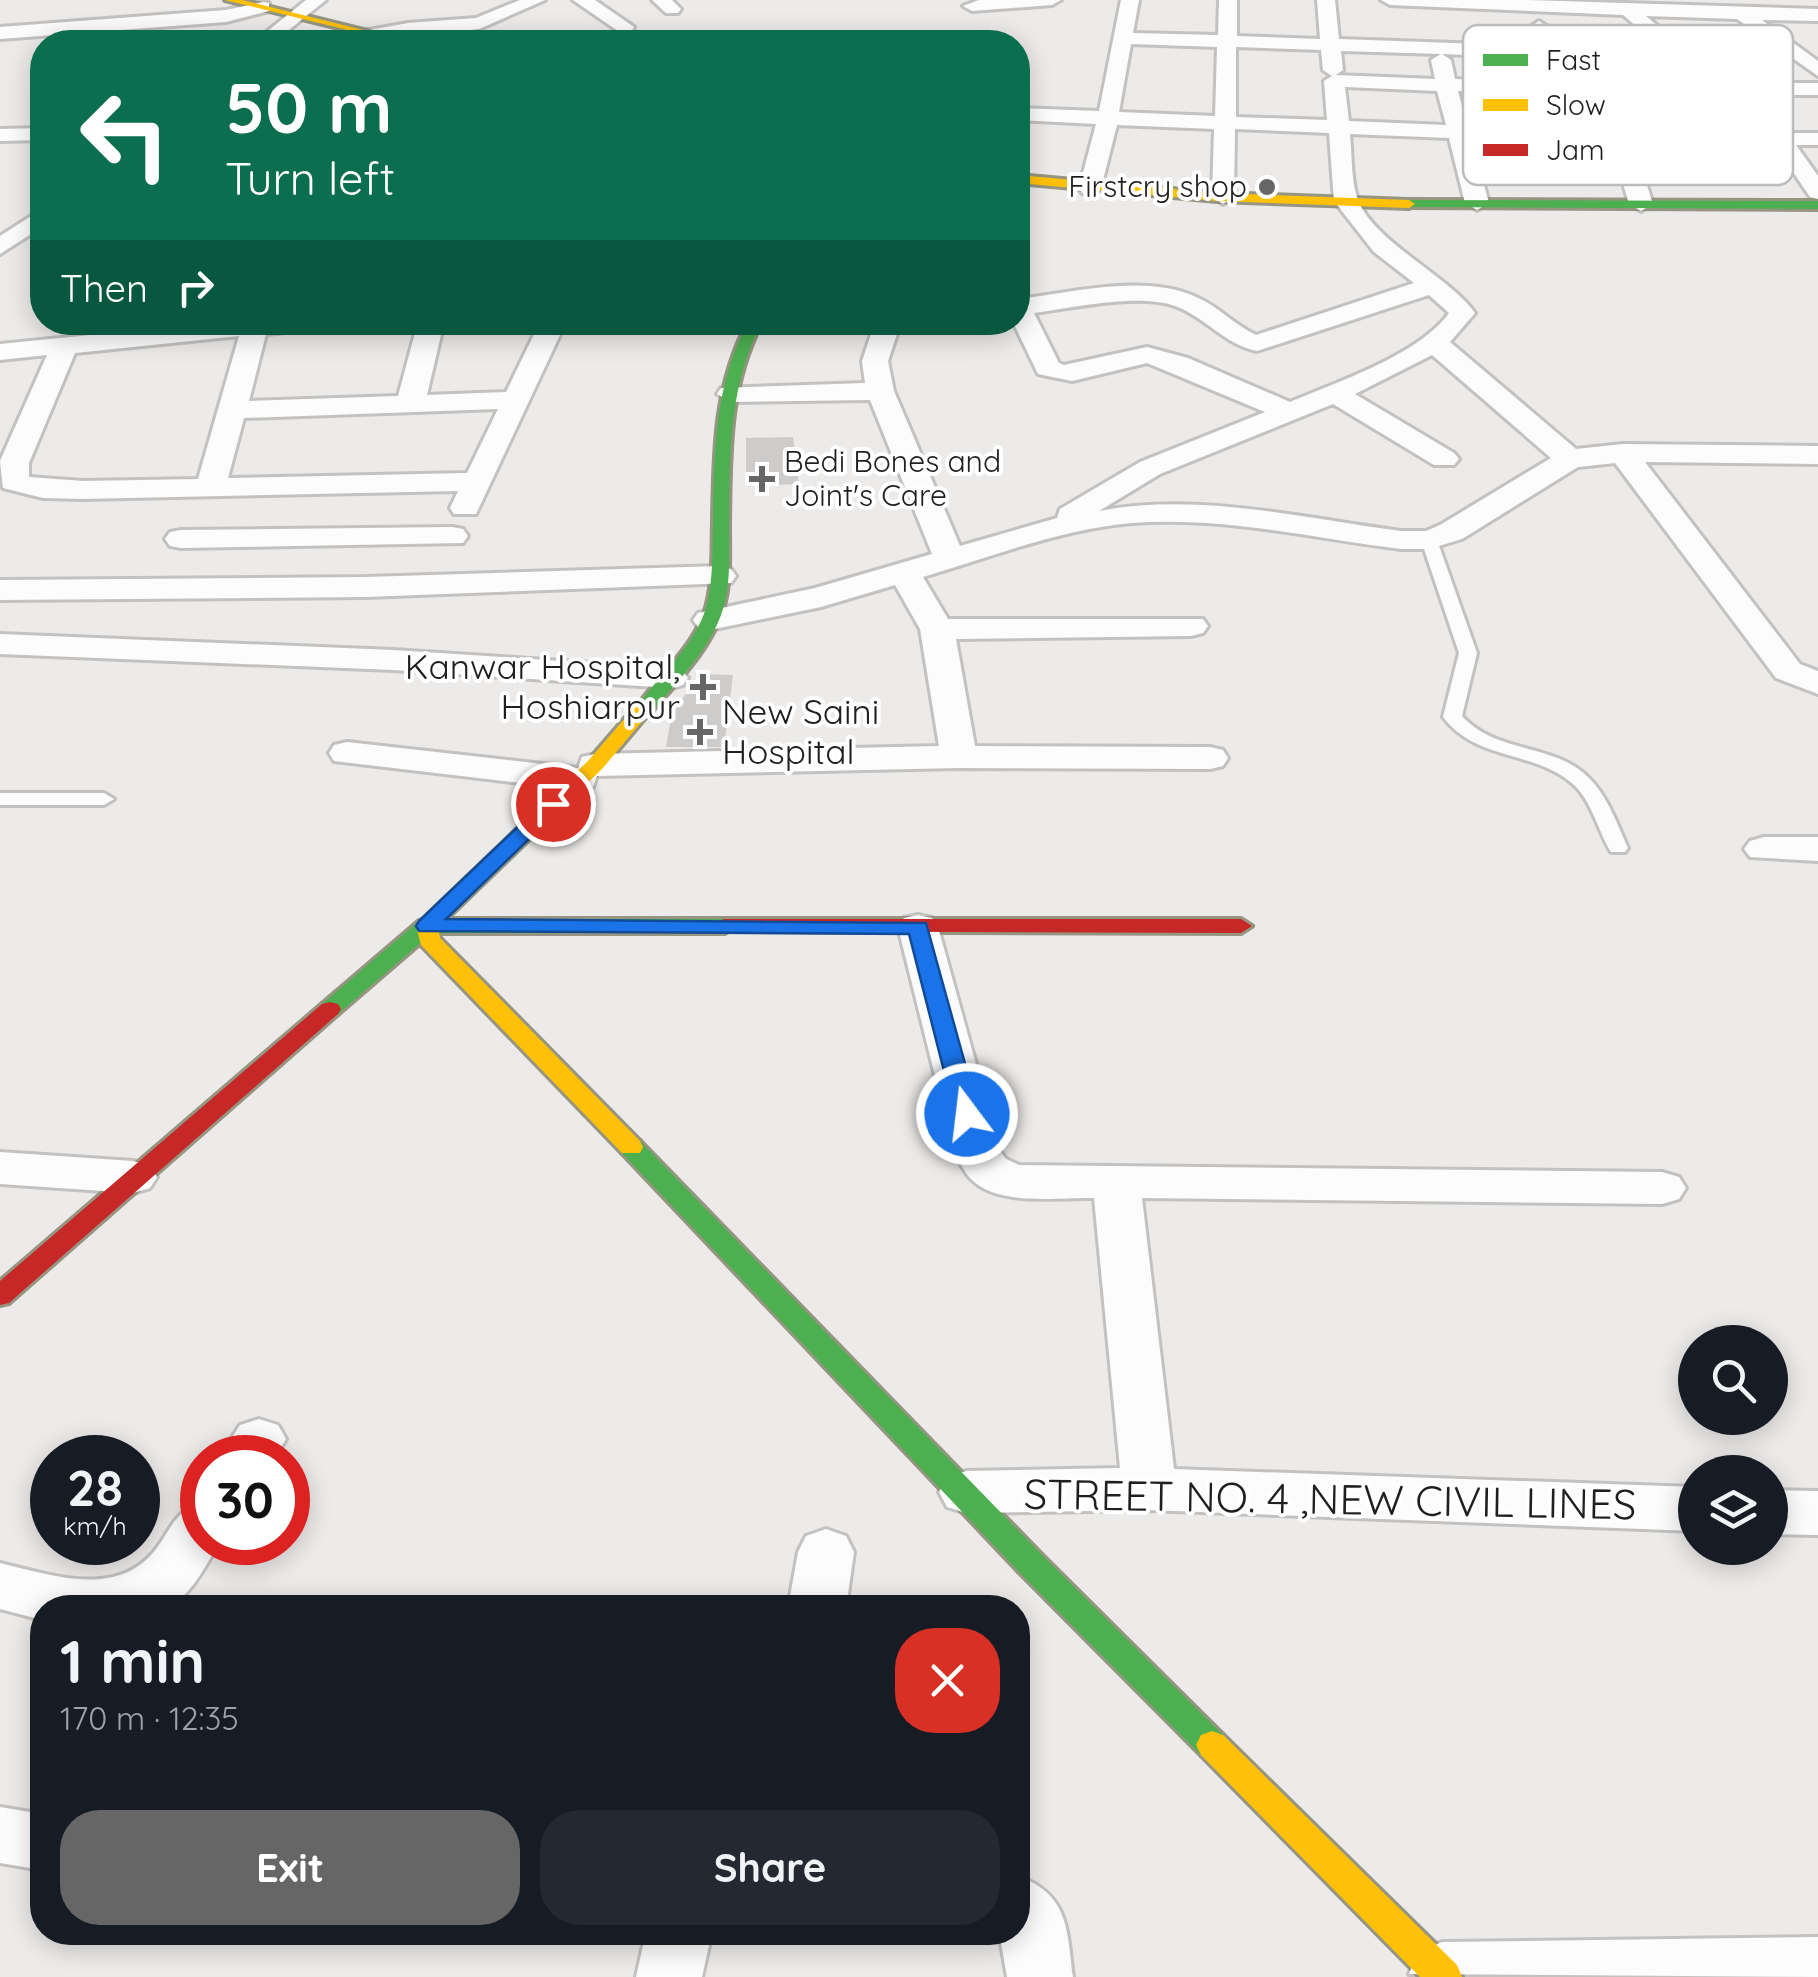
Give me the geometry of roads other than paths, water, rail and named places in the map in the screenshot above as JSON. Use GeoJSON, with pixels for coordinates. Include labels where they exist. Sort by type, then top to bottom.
{"type":"FeatureCollection","features":[{"type":"Feature","properties":{"kind":"main road"},"geometry":{"type":"LineString","coordinates":[[230,0],[263,7],[308,8],[362,30]]}},
{"type":"Feature","properties":{"kind":"main road"},"geometry":{"type":"LineString","coordinates":[[1030,180],[1090,188],[1346,202],[1818,206]]}},
{"type":"Feature","properties":{"kind":"main road"},"geometry":{"type":"LineString","coordinates":[[0,1296],[427,926],[587,772],[671,678],[710,620],[720,576],[725,412],[738,346],[746,335]]}},
{"type":"Feature","properties":{"kind":"main road"},"geometry":{"type":"LineString","coordinates":[[427,926],[1241,926]]}},
{"type":"Feature","properties":{"kind":"main road"},"geometry":{"type":"LineString","coordinates":[[427,926],[429,940],[438,951],[966,1492],[1033,1566],[1443,1976]]}},
{"type":"Feature","properties":{"kind":"street"},"geometry":{"type":"LineString","coordinates":[[412,30],[433,0]]}},
{"type":"Feature","properties":{"kind":"street"},"geometry":{"type":"LineString","coordinates":[[441,30],[479,23],[536,0]]}},
{"type":"Feature","properties":{"kind":"street"},"geometry":{"type":"LineString","coordinates":[[582,0],[625,27]]}},
{"type":"Feature","properties":{"kind":"street"},"geometry":{"type":"LineString","coordinates":[[964,30],[971,3],[1052,0]]}},
{"type":"Feature","properties":{"kind":"street"},"geometry":{"type":"LineString","coordinates":[[1090,188],[1108,118],[1130,0]]}},
{"type":"Feature","properties":{"kind":"street"},"geometry":{"type":"LineString","coordinates":[[1223,197],[1228,0]]}},
{"type":"Feature","properties":{"kind":"street"},"geometry":{"type":"LineString","coordinates":[[1050,529],[1148,469],[1334,393],[1454,331],[1462,314],[1433,285],[1383,247],[1346,202],[1326,0]]}},
{"type":"Feature","properties":{"kind":"street"},"geometry":{"type":"LineString","coordinates":[[1390,0],[1434,25],[1463,32]]}},
{"type":"Feature","properties":{"kind":"street"},"geometry":{"type":"LineString","coordinates":[[40,30],[226,16],[263,7]]}},
{"type":"Feature","properties":{"kind":"street"},"geometry":{"type":"LineString","coordinates":[[1124,38],[1331,45],[1532,7],[1818,15]]}},
{"type":"Feature","properties":{"kind":"street"},"geometry":{"type":"LineString","coordinates":[[1532,7],[1538,25]]}},
{"type":"Feature","properties":{"kind":"street"},"geometry":{"type":"LineString","coordinates":[[279,30],[308,8]]}},
{"type":"Feature","properties":{"kind":"street"},"geometry":{"type":"LineString","coordinates":[[1628,10],[1645,25]]}},
{"type":"Feature","properties":{"kind":"street"},"geometry":{"type":"LineString","coordinates":[[1742,14],[1757,25]]}},
{"type":"Feature","properties":{"kind":"street"},"geometry":{"type":"LineString","coordinates":[[1434,25],[1463,156]]}},
{"type":"Feature","properties":{"kind":"street"},"geometry":{"type":"LineString","coordinates":[[0,33],[30,31]]}},
{"type":"Feature","properties":{"kind":"street"},"geometry":{"type":"LineString","coordinates":[[1793,52],[1818,70]]}},
{"type":"Feature","properties":{"kind":"street"},"geometry":{"type":"LineString","coordinates":[[1334,80],[1463,85]]}},
{"type":"Feature","properties":{"kind":"street"},"geometry":{"type":"LineString","coordinates":[[1030,115],[1463,132]]}},
{"type":"Feature","properties":{"kind":"street"},"geometry":{"type":"LineString","coordinates":[[0,135],[30,134]]}},
{"type":"Feature","properties":{"kind":"street"},"geometry":{"type":"LineString","coordinates":[[1793,139],[1818,138]]}},
{"type":"Feature","properties":{"kind":"street"},"geometry":{"type":"LineString","coordinates":[[1793,157],[1818,192]]}},
{"type":"Feature","properties":{"kind":"street"},"geometry":{"type":"LineString","coordinates":[[1472,185],[1477,203]]}},
{"type":"Feature","properties":{"kind":"street"},"geometry":{"type":"LineString","coordinates":[[1635,185],[1641,204]]}},
{"type":"Feature","properties":{"kind":"street"},"geometry":{"type":"LineString","coordinates":[[0,226],[30,224]]}},
{"type":"Feature","properties":{"kind":"street"},"geometry":{"type":"LineString","coordinates":[[0,248],[30,228]]}},
{"type":"Feature","properties":{"kind":"street"},"geometry":{"type":"LineString","coordinates":[[1030,306],[1162,296],[1186,301],[1240,339],[1257,343],[1433,285]]}},
{"type":"Feature","properties":{"kind":"street"},"geometry":{"type":"LineString","coordinates":[[1030,331],[1048,368],[1055,372],[1075,373],[1126,356],[1152,356],[1287,411]]}},
{"type":"Feature","properties":{"kind":"street"},"geometry":{"type":"LineString","coordinates":[[0,352],[175,335]]}},
{"type":"Feature","properties":{"kind":"street"},"geometry":{"type":"LineString","coordinates":[[211,488],[253,335]]}},
{"type":"Feature","properties":{"kind":"street"},"geometry":{"type":"LineString","coordinates":[[410,405],[428,335]]}},
{"type":"Feature","properties":{"kind":"street"},"geometry":{"type":"LineString","coordinates":[[435,584],[452,536],[547,335]]}},
{"type":"Feature","properties":{"kind":"street"},"geometry":{"type":"LineString","coordinates":[[884,335],[875,360],[880,391],[949,558]]}},
{"type":"Feature","properties":{"kind":"street"},"geometry":{"type":"LineString","coordinates":[[1435,343],[1570,460]]}},
{"type":"Feature","properties":{"kind":"street"},"geometry":{"type":"LineString","coordinates":[[64,346],[14,462],[14,482],[44,490],[477,482]]}},
{"type":"Feature","properties":{"kind":"street"},"geometry":{"type":"LineString","coordinates":[[731,394],[880,391]]}},
{"type":"Feature","properties":{"kind":"street"},"geometry":{"type":"LineString","coordinates":[[1334,393],[1444,459]]}},
{"type":"Feature","properties":{"kind":"street"},"geometry":{"type":"LineString","coordinates":[[232,410],[516,400]]}},
{"type":"Feature","properties":{"kind":"street"},"geometry":{"type":"LineString","coordinates":[[1624,454],[1788,671],[1818,684]]}},
{"type":"Feature","properties":{"kind":"street"},"geometry":{"type":"LineString","coordinates":[[710,620],[770,610],[905,574],[1050,529],[1165,512],[1429,540],[1451,532],[1570,460],[1624,454],[1818,455]]}},
{"type":"Feature","properties":{"kind":"street"},"geometry":{"type":"LineString","coordinates":[[181,539],[452,536]]}},
{"type":"Feature","properties":{"kind":"street"},"geometry":{"type":"LineString","coordinates":[[905,574],[938,629],[959,757]]}},
{"type":"Feature","properties":{"kind":"street"},"geometry":{"type":"LineString","coordinates":[[0,590],[720,576]]}},
{"type":"Feature","properties":{"kind":"street"},"geometry":{"type":"LineString","coordinates":[[938,629],[1191,626]]}},
{"type":"Feature","properties":{"kind":"street"},"geometry":{"type":"LineString","coordinates":[[0,644],[355,658],[671,678]]}},
{"type":"Feature","properties":{"kind":"street"},"geometry":{"type":"LineString","coordinates":[[347,753],[587,772],[959,757],[1210,758]]}},
{"type":"Feature","properties":{"kind":"street"},"geometry":{"type":"LineString","coordinates":[[1764,849],[1818,849]]}},
{"type":"Feature","properties":{"kind":"street"},"geometry":{"type":"LineString","coordinates":[[918,927],[977,1152],[989,1170],[1012,1181],[1662,1188]]}},
{"type":"Feature","properties":{"kind":"street"},"geometry":{"type":"LineString","coordinates":[[0,1168],[134,1177]]}},
{"type":"Feature","properties":{"kind":"street"},"geometry":{"type":"LineString","coordinates":[[1116,1181],[1149,1490]]}},
{"type":"Feature","properties":{"kind":"street","name":"STREET NO. 4 ,NEW CIVIL LINES"},"geometry":{"type":"LineString","coordinates":[[966,1492],[1149,1490],[1678,1508]]}},
{"type":"Feature","properties":{"kind":"street"},"geometry":{"type":"LineString","coordinates":[[1788,1512],[1818,1513]]}},
{"type":"Feature","properties":{"kind":"street"},"geometry":{"type":"LineString","coordinates":[[818,1595],[826,1552]]}},
{"type":"Feature","properties":{"kind":"street"},"geometry":{"type":"LineString","coordinates":[[137,1595],[171,1572],[180,1558]]}},
{"type":"Feature","properties":{"kind":"street"},"geometry":{"type":"LineString","coordinates":[[0,1586],[39,1595]]}},
{"type":"Feature","properties":{"kind":"street"},"geometry":{"type":"LineString","coordinates":[[0,1835],[30,1840]]}},
{"type":"Feature","properties":{"kind":"street"},"geometry":{"type":"LineString","coordinates":[[1030,1919],[1040,1977]]}},
{"type":"Feature","properties":{"kind":"street"},"geometry":{"type":"LineString","coordinates":[[669,1977],[676,1945]]}},
{"type":"Feature","properties":{"kind":"street"},"geometry":{"type":"LineString","coordinates":[[1443,1976],[1818,1969]]}},
{"type":"Feature","properties":{"kind":"lane"},"geometry":{"type":"LineString","coordinates":[[1429,540],[1468,653],[1452,717],[1459,728],[1478,739],[1556,767],[1582,782],[1596,801],[1618,848]]}},
{"type":"Feature","properties":{"kind":"lane"},"geometry":{"type":"LineString","coordinates":[[0,799],[104,800]]}},
{"type":"Feature","properties":{"kind":"place","name":"Firstcry shop"},"geometry":{"type":"Point","coordinates":[1267,187]}},
{"type":"Feature","properties":{"kind":"place","name":"Bedi Bones and Joint's Care"},"geometry":{"type":"Point","coordinates":[762,479]}},
{"type":"Feature","properties":{"kind":"place","name":"Kanwar Hospital, Hoshiarpur"},"geometry":{"type":"Point","coordinates":[703,687]}},
{"type":"Feature","properties":{"kind":"place","name":"New Saini Hospital"},"geometry":{"type":"Point","coordinates":[700,732]}}]}
